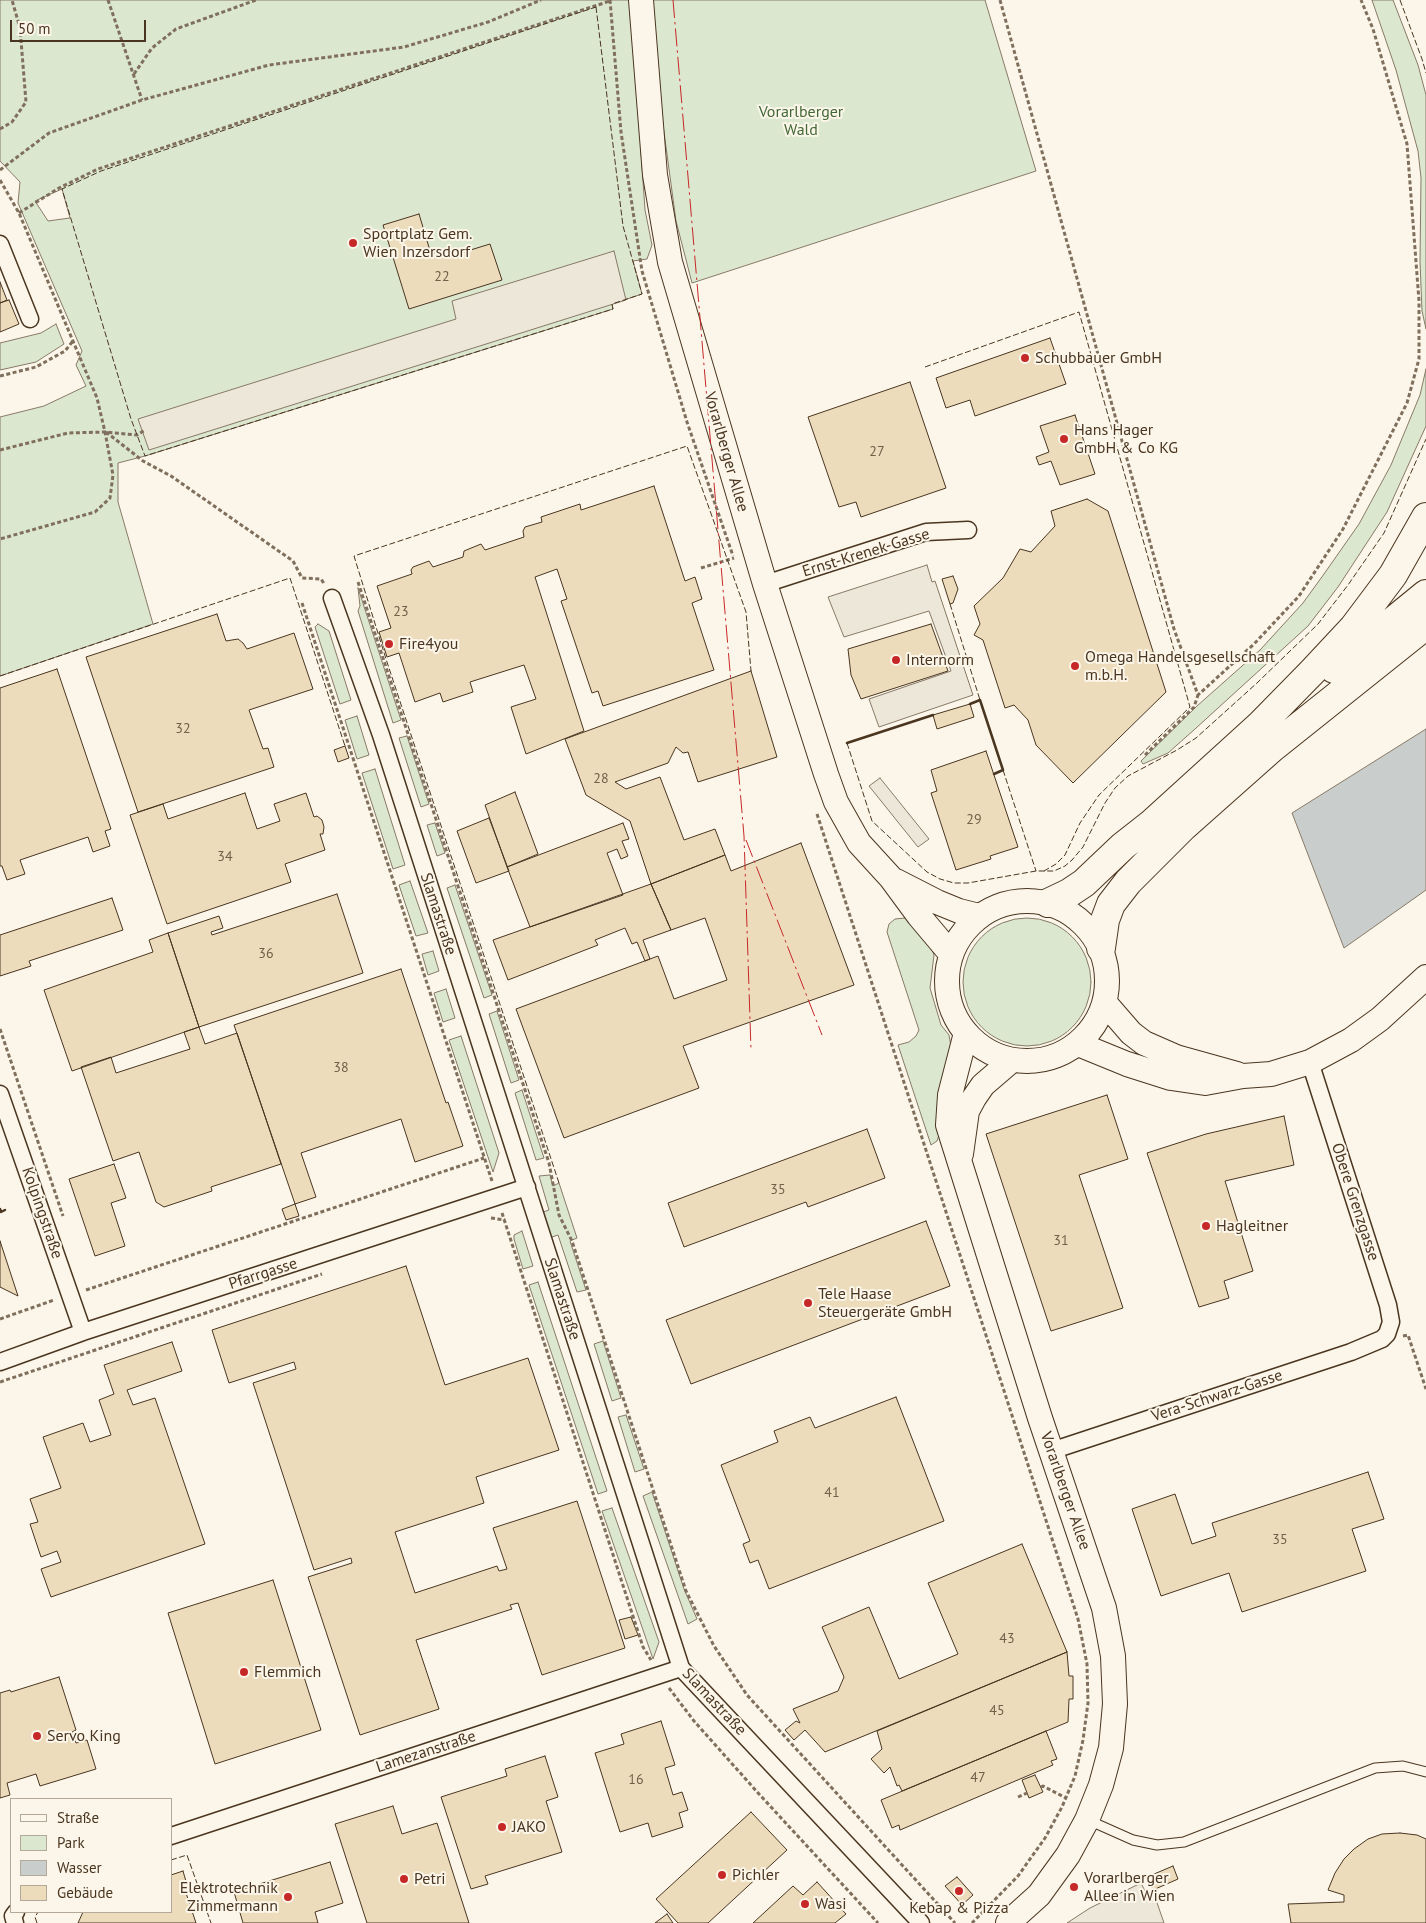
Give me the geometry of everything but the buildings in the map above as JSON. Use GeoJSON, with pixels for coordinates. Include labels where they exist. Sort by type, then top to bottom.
{"type":"FeatureCollection","features":[{"type":"Feature","properties":{"kind":"highway"},"geometry":{"type":"LineString","coordinates":[[1048,903],[1069,894],[1084,883],[1261,724],[1354,626],[1393,575],[1426,517]]}},
{"type":"Feature","properties":{"kind":"highway"},"geometry":{"type":"LineString","coordinates":[[1261,724],[1319,681],[1426,594]]}},
{"type":"Feature","properties":{"kind":"highway"},"geometry":{"type":"LineString","coordinates":[[1101,948],[1105,920],[1111,904],[1128,882],[1183,827],[1257,761],[1426,625]]}},
{"type":"Feature","properties":{"kind":"highway"},"geometry":{"type":"LineString","coordinates":[[1347,687],[1426,646]]}},
{"type":"Feature","properties":{"kind":"main road","name":"Vorarlberger Allee"},"geometry":{"type":"LineString","coordinates":[[641,0],[655,175],[670,262],[765,584],[826,774],[836,802],[859,843],[891,878],[919,916],[951,954]]}},
{"type":"Feature","properties":{"kind":"main road","name":"Vorarlberger Allee"},"geometry":{"type":"LineString","coordinates":[[891,878],[937,902],[959,911],[979,916]]}},
{"type":"Feature","properties":{"kind":"main road"},"geometry":{"type":"LineString","coordinates":[[1023,900],[1048,903],[1073,914],[1089,929],[1101,948],[1108,976],[1105,1003],[1094,1028],[1078,1044],[1056,1057],[1031,1062],[1011,1061],[982,1048],[966,1033],[952,1009],[946,983],[951,954],[963,932],[979,916],[1000,905],[1023,900]]}},
{"type":"Feature","properties":{"kind":"main road"},"geometry":{"type":"LineString","coordinates":[[1078,1044],[1127,1064],[1171,1078],[1205,1083],[1281,1072],[1310,1062],[1338,1048],[1367,1029],[1403,1000],[1426,977]]}},
{"type":"Feature","properties":{"kind":"main road"},"geometry":{"type":"LineString","coordinates":[[1105,1003],[1131,1033],[1144,1043],[1176,1058],[1244,1076]]}},
{"type":"Feature","properties":{"kind":"main road","name":"Vorarlberger Allee"},"geometry":{"type":"LineString","coordinates":[[966,1033],[950,1095],[948,1125],[1051,1451],[1104,1608],[1113,1656],[1115,1704],[1111,1748],[1101,1785],[1088,1820],[1068,1855],[1039,1895],[1008,1923]]}},
{"type":"Feature","properties":{"kind":"main road","name":"Vorarlberger Allee"},"geometry":{"type":"LineString","coordinates":[[960,1166],[967,1111],[983,1085],[1011,1061]]}},
{"type":"Feature","properties":{"kind":"street"},"geometry":{"type":"LineString","coordinates":[[0,244],[30,319]]}},
{"type":"Feature","properties":{"kind":"street","name":"Ernst-Krenek-Gasse"},"geometry":{"type":"LineString","coordinates":[[765,584],[926,532],[968,530]]}},
{"type":"Feature","properties":{"kind":"street","name":"Slamastraße"},"geometry":{"type":"LineString","coordinates":[[332,598],[381,735],[681,1668],[921,1923]]}},
{"type":"Feature","properties":{"kind":"street","name":"Obere Grenzgasse"},"geometry":{"type":"LineString","coordinates":[[1310,1062],[1388,1305],[1392,1322],[1382,1340]]}},
{"type":"Feature","properties":{"kind":"street","name":"Kolpingstraße"},"geometry":{"type":"LineString","coordinates":[[0,1094],[83,1332]]}},
{"type":"Feature","properties":{"kind":"street","name":"Pfarrgasse"},"geometry":{"type":"LineString","coordinates":[[0,1362],[83,1332],[527,1188]]}},
{"type":"Feature","properties":{"kind":"street","name":"Vera-Schwarz-Gasse"},"geometry":{"type":"LineString","coordinates":[[1051,1451],[1351,1352],[1382,1340]]}},
{"type":"Feature","properties":{"kind":"street","name":"Lamezanstraße"},"geometry":{"type":"LineString","coordinates":[[172,1836],[681,1668]]}},
{"type":"Feature","properties":{"kind":"lane"},"geometry":{"type":"LineString","coordinates":[[1088,1820],[1132,1840],[1157,1845],[1184,1842],[1375,1768],[1403,1766],[1426,1772]]}},
{"type":"Feature","properties":{"kind":"path"},"geometry":{"type":"LineString","coordinates":[[0,129],[12,122],[26,102],[20,28],[12,0]]}},
{"type":"Feature","properties":{"kind":"path"},"geometry":{"type":"LineString","coordinates":[[108,0],[142,100]]}},
{"type":"Feature","properties":{"kind":"path"},"geometry":{"type":"LineString","coordinates":[[134,74],[152,48],[176,30],[256,0]]}},
{"type":"Feature","properties":{"kind":"path"},"geometry":{"type":"LineString","coordinates":[[0,170],[49,133],[142,100],[269,65],[404,47],[488,22],[541,0]]}},
{"type":"Feature","properties":{"kind":"path"},"geometry":{"type":"LineString","coordinates":[[19,212],[58,188],[98,169],[610,0],[622,132],[642,271],[687,422],[734,558],[701,568]]}},
{"type":"Feature","properties":{"kind":"path"},"geometry":{"type":"LineString","coordinates":[[1000,0],[1174,629],[1198,695]]}},
{"type":"Feature","properties":{"kind":"path"},"geometry":{"type":"LineString","coordinates":[[1145,755],[1194,706],[1198,695],[1254,644],[1299,596],[1344,528],[1407,403],[1419,359],[1419,300],[1407,144],[1373,29],[1361,0]]}},
{"type":"Feature","properties":{"kind":"path"},"geometry":{"type":"LineString","coordinates":[[0,180],[19,212],[96,398],[113,475],[110,498],[95,512],[0,539]]}},
{"type":"Feature","properties":{"kind":"path"},"geometry":{"type":"LineString","coordinates":[[0,376],[36,367],[65,351],[73,341]]}},
{"type":"Feature","properties":{"kind":"path"},"geometry":{"type":"LineString","coordinates":[[0,450],[68,433],[105,432],[137,435],[145,430]]}},
{"type":"Feature","properties":{"kind":"path"},"geometry":{"type":"LineString","coordinates":[[105,432],[143,461],[171,476],[293,560],[302,578],[321,579],[332,598]]}},
{"type":"Feature","properties":{"kind":"path"},"geometry":{"type":"LineString","coordinates":[[358,582],[549,1163],[560,1215],[572,1241],[686,1591],[714,1646],[747,1695],[955,1923]]}},
{"type":"Feature","properties":{"kind":"path"},"geometry":{"type":"LineString","coordinates":[[817,813],[1078,1619],[1087,1664],[1088,1703],[1083,1740],[1077,1767],[1066,1798],[1045,1838],[1018,1876],[972,1923]]}},
{"type":"Feature","properties":{"kind":"path"},"geometry":{"type":"LineString","coordinates":[[0,1029],[66,1224]]}},
{"type":"Feature","properties":{"kind":"path"},"geometry":{"type":"LineString","coordinates":[[0,1318],[484,1158]]}},
{"type":"Feature","properties":{"kind":"path"},"geometry":{"type":"LineString","coordinates":[[490,1218],[505,1220]]}},
{"type":"Feature","properties":{"kind":"path"},"geometry":{"type":"LineString","coordinates":[[0,1382],[323,1274]]}},
{"type":"Feature","properties":{"kind":"path"},"geometry":{"type":"LineString","coordinates":[[84,1280],[87,1289]]}},
{"type":"Feature","properties":{"kind":"path"},"geometry":{"type":"LineString","coordinates":[[1408,1335],[1426,1389]]}},
{"type":"Feature","properties":{"kind":"path"},"geometry":{"type":"LineString","coordinates":[[1040,1787],[1043,1786],[1066,1798]]}},
{"type":"Feature","properties":{"kind":"path"},"geometry":{"type":"LineString","coordinates":[[1018,1797],[1027,1793]]}},
{"type":"Feature","properties":{"kind":"green space"},"geometry":{"type":"Polygon","coordinates":[[[0,0],[632,0],[641,110],[641,152],[645,210],[652,245],[647,259],[633,261],[642,294],[612,304],[613,309],[118,463],[118,502],[153,624],[0,676],[0,417],[44,406],[86,386],[76,365],[82,351],[18,203],[20,182],[0,161],[0,0]],[[62,189],[35,201],[48,221],[70,218],[62,189]]]}},
{"type":"Feature","properties":{"kind":"green space","name":"Vorarlberger Wald"},"geometry":{"type":"Polygon","coordinates":[[[651,0],[985,0],[1036,171],[692,283],[676,221],[661,110],[651,0]]]}},
{"type":"Feature","properties":{"kind":"green space"},"geometry":{"type":"Polygon","coordinates":[[[1372,0],[1393,0],[1418,65],[1426,95],[1426,329],[1422,311],[1420,262],[1421,178],[1418,151],[1396,70],[1372,0]]]}},
{"type":"Feature","properties":{"kind":"green space"},"geometry":{"type":"Polygon","coordinates":[[[56,324],[64,344],[36,362],[0,370],[0,343],[41,333],[56,324]]]}},
{"type":"Feature","properties":{"kind":"green space"},"geometry":{"type":"Polygon","coordinates":[[[1426,369],[1426,426],[1387,512],[1338,587],[1308,626],[1195,729],[1168,753],[1143,764],[1141,761],[1197,706],[1260,650],[1303,603],[1324,574],[1359,524],[1391,465],[1420,395],[1426,369]]]}},
{"type":"Feature","properties":{"kind":"green space"},"geometry":{"type":"Polygon","coordinates":[[[358,588],[401,720],[393,723],[358,611],[360,606],[358,588]]]}},
{"type":"Feature","properties":{"kind":"green space"},"geometry":{"type":"Polygon","coordinates":[[[318,624],[329,631],[351,700],[340,704],[315,627],[318,624]]]}},
{"type":"Feature","properties":{"kind":"green space"},"geometry":{"type":"Polygon","coordinates":[[[357,716],[369,755],[357,759],[345,720],[357,716]]]}},
{"type":"Feature","properties":{"kind":"green space"},"geometry":{"type":"Polygon","coordinates":[[[407,736],[429,804],[421,807],[399,738],[407,736]]]}},
{"type":"Feature","properties":{"kind":"green space"},"geometry":{"type":"Polygon","coordinates":[[[375,769],[405,865],[393,869],[362,773],[375,769]]]}},
{"type":"Feature","properties":{"kind":"green space"},"geometry":{"type":"Polygon","coordinates":[[[435,823],[445,853],[437,856],[427,825],[435,823]]]}},
{"type":"Feature","properties":{"kind":"green space"},"geometry":{"type":"Polygon","coordinates":[[[410,881],[428,933],[416,936],[399,885],[410,881]]]}},
{"type":"Feature","properties":{"kind":"green space"},"geometry":{"type":"Polygon","coordinates":[[[455,885],[492,995],[484,998],[447,888],[455,885]]]}},
{"type":"Feature","properties":{"kind":"green space"},"geometry":{"type":"Polygon","coordinates":[[[905,918],[930,944],[934,955],[930,988],[941,1025],[949,1035],[952,1052],[939,1135],[937,1141],[931,1145],[898,1045],[909,1042],[916,1036],[919,1030],[887,932],[889,924],[895,919],[905,918]]]}},
{"type":"Feature","properties":{"kind":"green space"},"geometry":{"type":"Polygon","coordinates":[[[1027,918],[1040,919],[1052,923],[1063,928],[1073,936],[1081,946],[1086,957],[1090,969],[1090,995],[1086,1007],[1081,1018],[1073,1028],[1063,1036],[1052,1041],[1040,1045],[1027,1046],[1014,1045],[1002,1041],[991,1036],[981,1028],[973,1018],[968,1007],[964,995],[963,982],[964,969],[968,957],[973,946],[981,936],[991,928],[1002,923],[1014,919],[1027,918]]]}},
{"type":"Feature","properties":{"kind":"green space"},"geometry":{"type":"Polygon","coordinates":[[[433,951],[439,971],[428,975],[422,954],[433,951]]]}},
{"type":"Feature","properties":{"kind":"green space"},"geometry":{"type":"Polygon","coordinates":[[[446,989],[455,1018],[443,1022],[434,993],[446,989]]]}},
{"type":"Feature","properties":{"kind":"green space"},"geometry":{"type":"Polygon","coordinates":[[[497,1011],[519,1080],[511,1083],[489,1014],[497,1011]]]}},
{"type":"Feature","properties":{"kind":"green space"},"geometry":{"type":"Polygon","coordinates":[[[461,1036],[499,1153],[493,1172],[449,1040],[461,1036]]]}},
{"type":"Feature","properties":{"kind":"green space"},"geometry":{"type":"Polygon","coordinates":[[[522,1090],[544,1158],[536,1160],[515,1093],[522,1090]]]}},
{"type":"Feature","properties":{"kind":"green space"},"geometry":{"type":"Polygon","coordinates":[[[550,1175],[553,1186],[559,1183],[577,1238],[570,1241],[586,1290],[577,1292],[558,1235],[552,1237],[549,1233],[543,1212],[549,1210],[539,1176],[550,1175]]]}},
{"type":"Feature","properties":{"kind":"green space"},"geometry":{"type":"Polygon","coordinates":[[[522,1231],[533,1266],[523,1269],[514,1239],[514,1235],[522,1231]]]}},
{"type":"Feature","properties":{"kind":"green space"},"geometry":{"type":"Polygon","coordinates":[[[538,1282],[607,1491],[598,1494],[529,1285],[538,1282]]]}},
{"type":"Feature","properties":{"kind":"green space"},"geometry":{"type":"Polygon","coordinates":[[[603,1341],[621,1398],[612,1401],[594,1344],[603,1341]]]}},
{"type":"Feature","properties":{"kind":"green space"},"geometry":{"type":"Polygon","coordinates":[[[626,1415],[644,1469],[635,1472],[618,1417],[626,1415]]]}},
{"type":"Feature","properties":{"kind":"green space"},"geometry":{"type":"Polygon","coordinates":[[[652,1492],[684,1589],[697,1619],[688,1624],[643,1496],[652,1492]]]}},
{"type":"Feature","properties":{"kind":"green space"},"geometry":{"type":"Polygon","coordinates":[[[612,1508],[659,1642],[653,1659],[602,1511],[612,1508]]]}},
{"type":"Feature","properties":{"kind":"shaded area"},"geometry":{"type":"Polygon","coordinates":[[[614,251],[626,300],[149,450],[138,419],[456,319],[452,301],[614,251]]]}},
{"type":"Feature","properties":{"kind":"shaded area"},"geometry":{"type":"Polygon","coordinates":[[[927,565],[932,582],[935,581],[973,695],[879,727],[869,699],[951,671],[929,611],[844,637],[828,597],[927,565]]]}},
{"type":"Feature","properties":{"kind":"shaded area"},"geometry":{"type":"Polygon","coordinates":[[[880,778],[929,839],[918,847],[869,786],[880,778]]]}},
{"type":"Feature","properties":{"kind":"shaded area"},"geometry":{"type":"Polygon","coordinates":[[[1141,1883],[1147,1895],[1154,1894],[1164,1923],[1067,1923],[1090,1908],[1141,1883]]]}},
{"type":"Feature","properties":{"kind":"water"},"geometry":{"type":"Polygon","coordinates":[[[1426,729],[1426,890],[1344,948],[1292,813],[1426,729]]]}},
{"type":"Feature","properties":{"kind":"fence"},"geometry":{"type":"LineString","coordinates":[[1400,0],[1426,73]]}},
{"type":"Feature","properties":{"kind":"fence"},"geometry":{"type":"LineString","coordinates":[[596,7],[623,226],[642,294],[612,304],[613,309],[145,456],[131,419],[62,189],[101,171],[596,7]]}},
{"type":"Feature","properties":{"kind":"fence"},"geometry":{"type":"LineString","coordinates":[[925,367],[1079,312],[1190,707],[1099,795],[1080,823],[1065,855],[1056,864],[1044,871]]}},
{"type":"Feature","properties":{"kind":"fence"},"geometry":{"type":"LineString","coordinates":[[847,743],[872,821],[927,872],[940,879],[954,883],[968,883],[1036,871],[1054,871],[1065,866],[1083,847],[1105,803],[1115,788],[1128,776],[1196,738],[1318,624],[1384,533],[1426,439]]}},
{"type":"Feature","properties":{"kind":"fence"},"geometry":{"type":"LineString","coordinates":[[559,1183],[386,659],[354,556],[687,446],[746,612],[751,671]]}},
{"type":"Feature","properties":{"kind":"fence"},"geometry":{"type":"LineString","coordinates":[[0,676],[290,578],[345,746]]}},
{"type":"Feature","properties":{"kind":"fence"},"geometry":{"type":"LineString","coordinates":[[950,604],[980,700]]}},
{"type":"Feature","properties":{"kind":"fence"},"geometry":{"type":"LineString","coordinates":[[1003,770],[1036,871]]}},
{"type":"Feature","properties":{"kind":"fence"},"geometry":{"type":"LineString","coordinates":[[172,1860],[187,1855],[211,1923]]}},
{"type":"Feature","properties":{"kind":"fence"},"geometry":{"type":"LineString","coordinates":[[37,1913],[35,1917],[37,1923]]}},
{"type":"Feature","properties":{"kind":"wall"},"geometry":{"type":"LineString","coordinates":[[970,704],[980,700],[1003,770],[994,774]]}},
{"type":"Feature","properties":{"kind":"wall"},"geometry":{"type":"LineString","coordinates":[[847,743],[933,715]]}},
{"type":"Feature","properties":{"kind":"wall"},"geometry":{"type":"LineString","coordinates":[[0,1209],[1,1212],[5,1210]]}},
{"type":"Feature","properties":{"kind":"power"},"geometry":{"type":"LineString","coordinates":[[673,0],[744,836],[751,1050]]}},
{"type":"Feature","properties":{"kind":"power"},"geometry":{"type":"LineString","coordinates":[[746,840],[822,1035]]}},
{"type":"Feature","properties":{"kind":"place","name":"Sportplatz Gem. Wien Inzersdorf"},"geometry":{"type":"Point","coordinates":[353,243]}},
{"type":"Feature","properties":{"kind":"place","name":"Schubbauer GmbH"},"geometry":{"type":"Point","coordinates":[1025,358]}},
{"type":"Feature","properties":{"kind":"place","name":"Hans Hager GmbH & Co KG"},"geometry":{"type":"Point","coordinates":[1064,439]}},
{"type":"Feature","properties":{"kind":"place","name":"Fire4you"},"geometry":{"type":"Point","coordinates":[389,644]}},
{"type":"Feature","properties":{"kind":"place","name":"Internorm"},"geometry":{"type":"Point","coordinates":[896,660]}},
{"type":"Feature","properties":{"kind":"place","name":"Omega Handelsgesellschaft m.b.H."},"geometry":{"type":"Point","coordinates":[1075,666]}},
{"type":"Feature","properties":{"kind":"place","name":"Hagleitner"},"geometry":{"type":"Point","coordinates":[1206,1226]}},
{"type":"Feature","properties":{"kind":"place","name":"Tele Haase Steuergeräte GmbH"},"geometry":{"type":"Point","coordinates":[808,1303]}},
{"type":"Feature","properties":{"kind":"place","name":"Flemmich"},"geometry":{"type":"Point","coordinates":[244,1672]}},
{"type":"Feature","properties":{"kind":"place","name":"Servo King"},"geometry":{"type":"Point","coordinates":[37,1736]}},
{"type":"Feature","properties":{"kind":"place","name":"JAKO"},"geometry":{"type":"Point","coordinates":[502,1827]}},
{"type":"Feature","properties":{"kind":"place","name":"Pichler"},"geometry":{"type":"Point","coordinates":[722,1875]}},
{"type":"Feature","properties":{"kind":"place","name":"Petri"},"geometry":{"type":"Point","coordinates":[404,1879]}},
{"type":"Feature","properties":{"kind":"place","name":"Vorarlberger Allee in Wien"},"geometry":{"type":"Point","coordinates":[1074,1887]}},
{"type":"Feature","properties":{"kind":"place","name":"Kebap & Pizza"},"geometry":{"type":"Point","coordinates":[959,1891]}},
{"type":"Feature","properties":{"kind":"place","name":"Elektrotechnik Zimmermann"},"geometry":{"type":"Point","coordinates":[288,1897]}},
{"type":"Feature","properties":{"kind":"place","name":"Wasi"},"geometry":{"type":"Point","coordinates":[805,1904]}}]}
